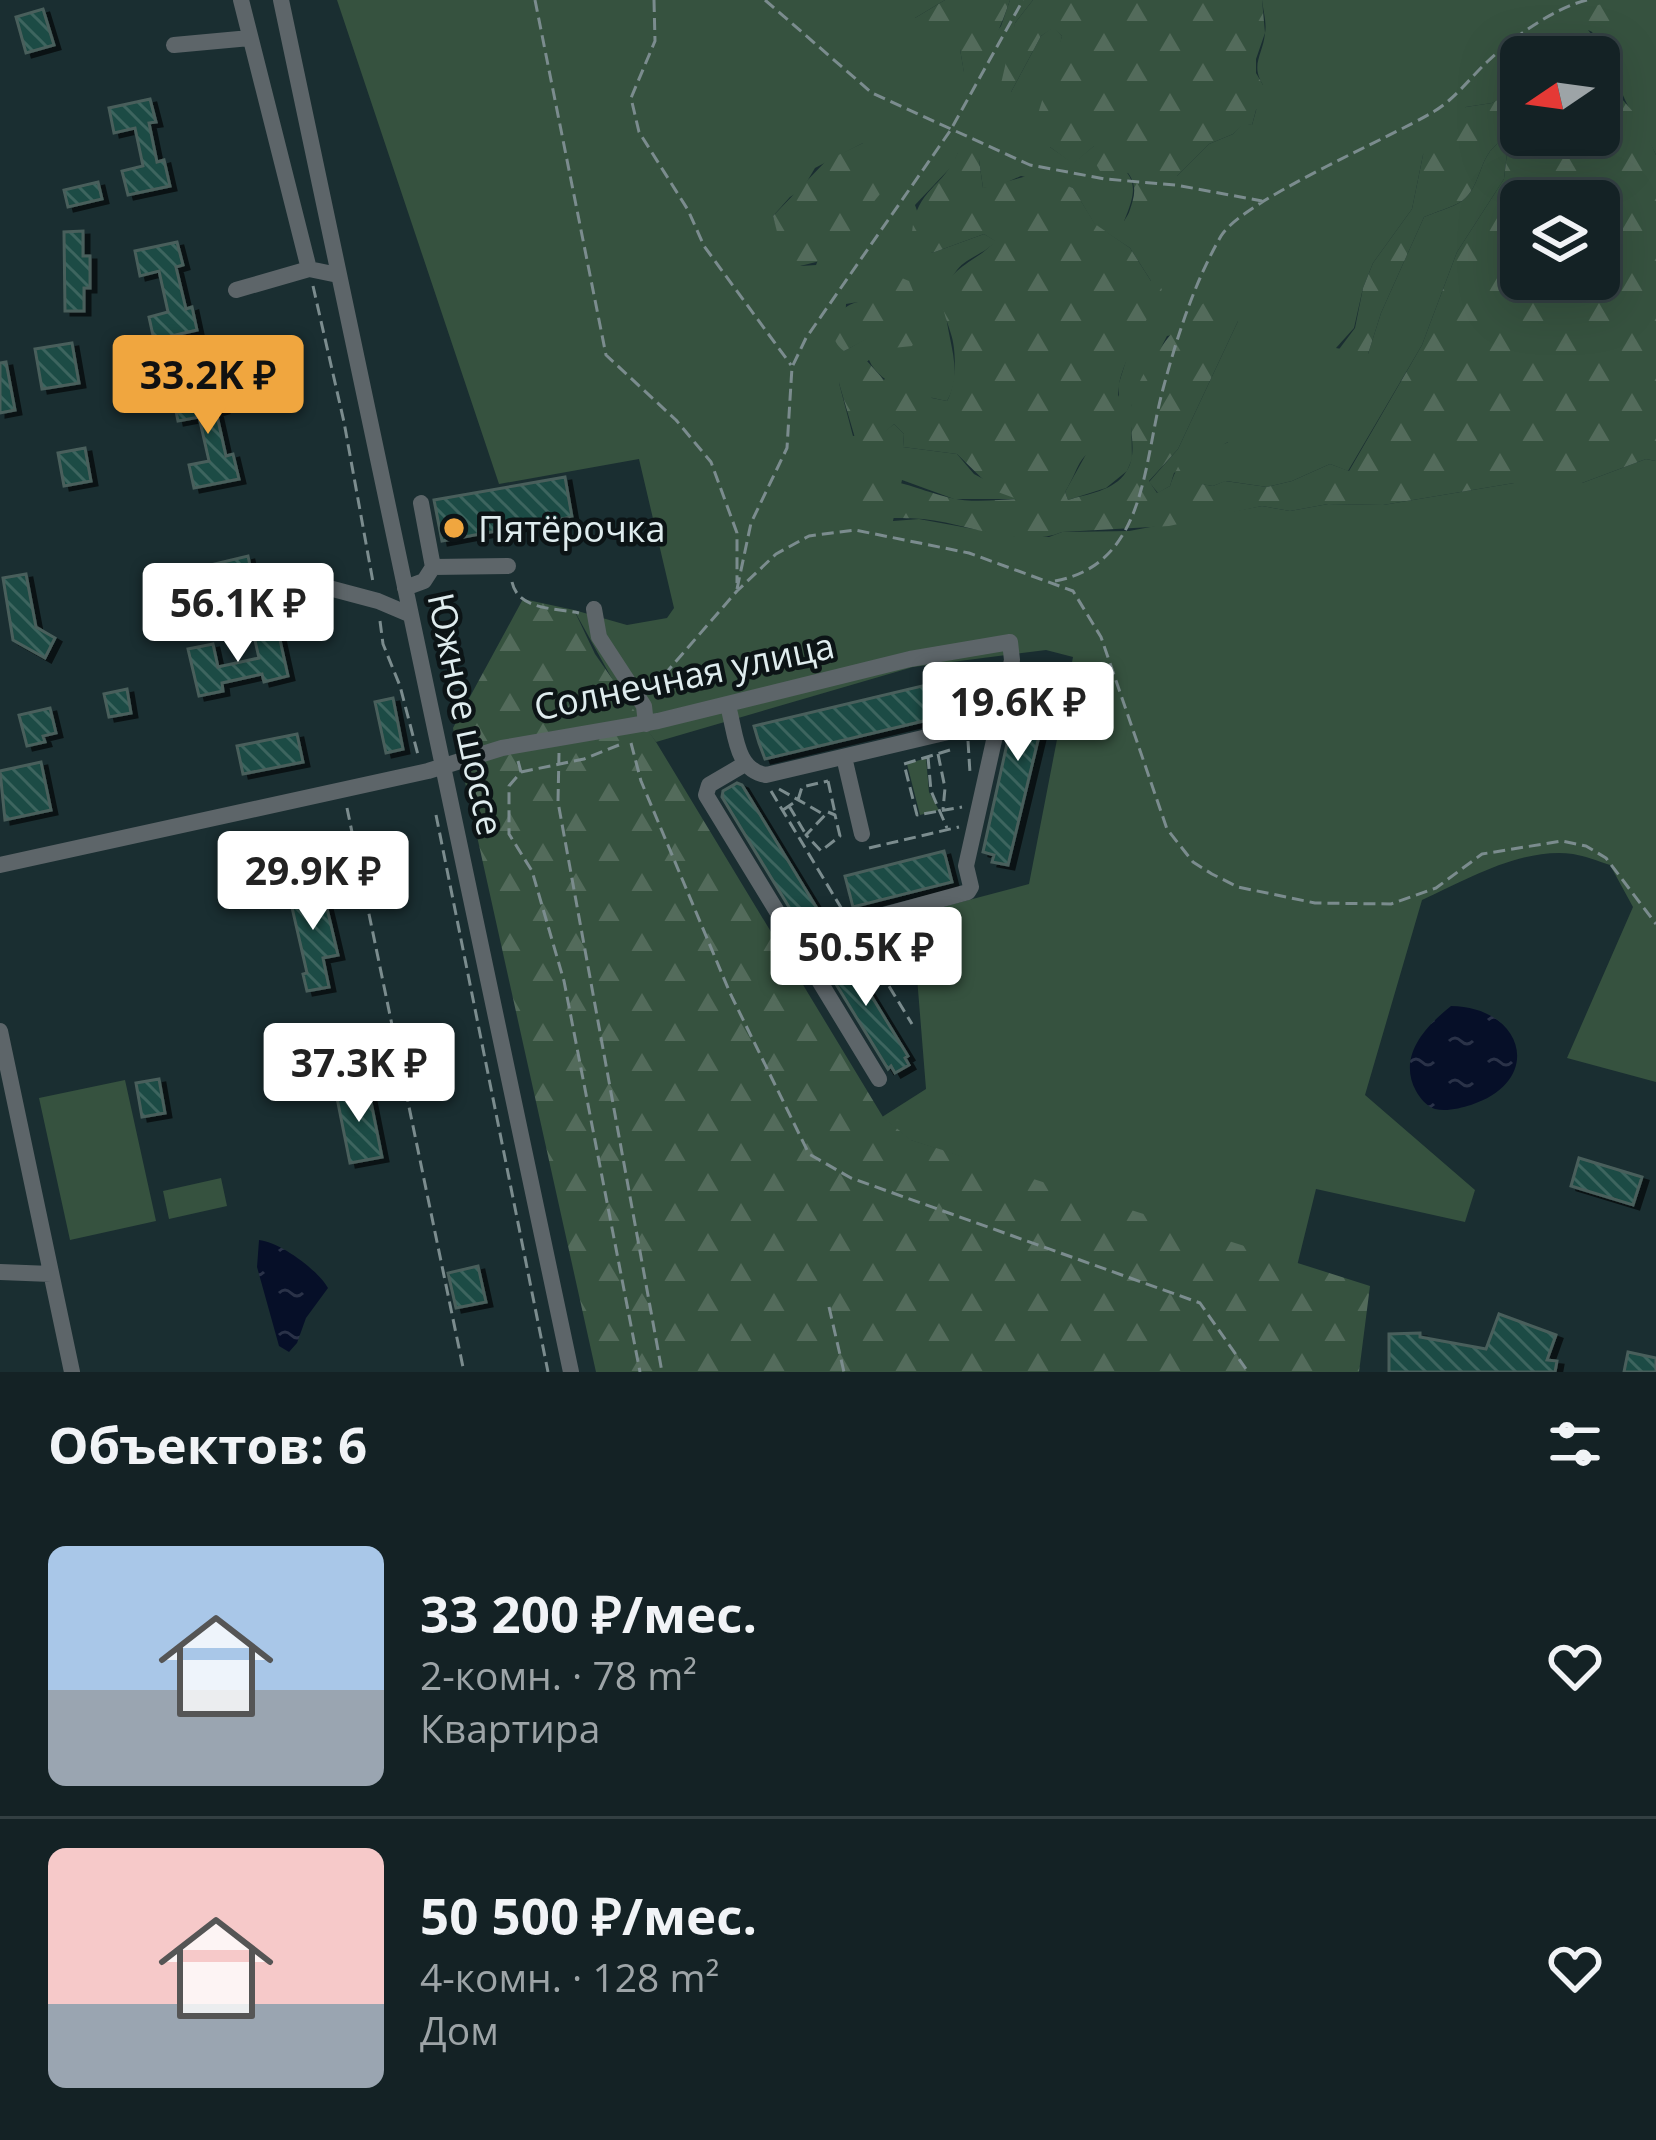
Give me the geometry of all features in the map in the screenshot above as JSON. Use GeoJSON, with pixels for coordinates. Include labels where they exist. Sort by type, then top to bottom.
{"type":"FeatureCollection","features":[{"type":"Feature","properties":{"kind":"street"},"geometry":{"type":"LineString","coordinates":[[241,0],[309,268]]}},
{"type":"Feature","properties":{"kind":"street","name":"Южное шоссе"},"geometry":{"type":"LineString","coordinates":[[281,0],[411,615],[436,769],[571,1372]]}},
{"type":"Feature","properties":{"kind":"street"},"geometry":{"type":"LineString","coordinates":[[173,45],[250,38]]}},
{"type":"Feature","properties":{"kind":"street"},"geometry":{"type":"LineString","coordinates":[[236,290],[309,268],[338,275]]}},
{"type":"Feature","properties":{"kind":"street"},"geometry":{"type":"LineString","coordinates":[[405,588],[424,581],[434,567],[421,503]]}},
{"type":"Feature","properties":{"kind":"street"},"geometry":{"type":"LineString","coordinates":[[434,567],[508,566]]}},
{"type":"Feature","properties":{"kind":"street"},"geometry":{"type":"LineString","coordinates":[[314,584],[411,615]]}},
{"type":"Feature","properties":{"kind":"street"},"geometry":{"type":"LineString","coordinates":[[595,615],[599,638],[645,715]]}},
{"type":"Feature","properties":{"kind":"street","name":"Солнечная улица"},"geometry":{"type":"LineString","coordinates":[[0,865],[436,769],[645,715],[728,706],[910,658],[1010,642],[1012,660],[999,720]]}},
{"type":"Feature","properties":{"kind":"street"},"geometry":{"type":"LineString","coordinates":[[728,706],[743,764],[766,776],[999,720],[966,866],[968,892],[851,924],[802,953]]}},
{"type":"Feature","properties":{"kind":"street"},"geometry":{"type":"LineString","coordinates":[[844,757],[862,834]]}},
{"type":"Feature","properties":{"kind":"street"},"geometry":{"type":"LineString","coordinates":[[743,764],[709,785],[706,795],[879,1079]]}},
{"type":"Feature","properties":{"kind":"street"},"geometry":{"type":"LineString","coordinates":[[0,1031],[72,1372]]}},
{"type":"Feature","properties":{"kind":"street"},"geometry":{"type":"LineString","coordinates":[[0,1271],[51,1274]]}},
{"type":"Feature","properties":{"kind":"path"},"geometry":{"type":"LineString","coordinates":[[535,0],[606,355],[711,461],[736,532],[737,591]]}},
{"type":"Feature","properties":{"kind":"path"},"geometry":{"type":"LineString","coordinates":[[654,0],[655,41],[631,98],[639,132],[688,210],[704,246],[792,367]]}},
{"type":"Feature","properties":{"kind":"path"},"geometry":{"type":"LineString","coordinates":[[765,0],[872,93],[1030,165],[1264,201]]}},
{"type":"Feature","properties":{"kind":"path"},"geometry":{"type":"LineString","coordinates":[[737,591],[751,523],[787,448],[792,367],[806,338],[950,131],[1023,0]]}},
{"type":"Feature","properties":{"kind":"path"},"geometry":{"type":"LineString","coordinates":[[1054,582],[1101,564],[1116,547],[1141,496],[1162,392],[1200,279],[1224,230],[1264,201],[1438,110],[1492,57],[1570,4],[1587,0]]}},
{"type":"Feature","properties":{"kind":"path"},"geometry":{"type":"LineString","coordinates":[[309,268],[344,422],[383,644],[418,755],[436,769]]}},
{"type":"Feature","properties":{"kind":"path"},"geometry":{"type":"LineString","coordinates":[[645,715],[654,684],[776,554],[809,536],[835,530],[902,537],[969,553],[1073,591],[1094,622],[1167,829],[1193,862],[1212,874],[1238,887],[1315,903],[1391,904],[1436,888],[1482,854],[1562,841],[1586,846],[1606,858],[1656,924]]}},
{"type":"Feature","properties":{"kind":"path"},"geometry":{"type":"LineString","coordinates":[[508,566],[514,595],[523,602],[595,615]]}},
{"type":"Feature","properties":{"kind":"path"},"geometry":{"type":"LineString","coordinates":[[640,1372],[564,982],[532,871],[509,834],[509,786],[521,772],[605,753],[628,734],[641,781],[730,993],[809,1154],[851,1178],[1200,1303],[1249,1372]]}},
{"type":"Feature","properties":{"kind":"path"},"geometry":{"type":"LineString","coordinates":[[514,746],[521,772]]}},
{"type":"Feature","properties":{"kind":"path"},"geometry":{"type":"LineString","coordinates":[[950,750],[904,764],[917,815],[964,807]]}},
{"type":"Feature","properties":{"kind":"path"},"geometry":{"type":"LineString","coordinates":[[938,753],[945,788],[944,830],[973,823]]}},
{"type":"Feature","properties":{"kind":"path"},"geometry":{"type":"LineString","coordinates":[[928,755],[931,791],[943,812]]}},
{"type":"Feature","properties":{"kind":"path"},"geometry":{"type":"LineString","coordinates":[[559,764],[558,802],[662,1372]]}},
{"type":"Feature","properties":{"kind":"path"},"geometry":{"type":"LineString","coordinates":[[824,815],[764,780],[912,1024]]}},
{"type":"Feature","properties":{"kind":"path"},"geometry":{"type":"LineString","coordinates":[[782,810],[798,800],[802,787],[828,781],[840,836],[829,848],[810,856]]}},
{"type":"Feature","properties":{"kind":"path"},"geometry":{"type":"LineString","coordinates":[[343,789],[464,1372]]}},
{"type":"Feature","properties":{"kind":"path"},"geometry":{"type":"LineString","coordinates":[[789,806],[818,850]]}},
{"type":"Feature","properties":{"kind":"path"},"geometry":{"type":"LineString","coordinates":[[806,835],[828,812],[836,815]]}},
{"type":"Feature","properties":{"kind":"path"},"geometry":{"type":"LineString","coordinates":[[436,815],[548,1372]]}},
{"type":"Feature","properties":{"kind":"path"},"geometry":{"type":"LineString","coordinates":[[829,1306],[844,1372]]}},
{"type":"Feature","properties":{"kind":"green space"},"geometry":{"type":"Polygon","coordinates":[[[337,0],[945,0],[915,18],[960,49],[964,72],[1001,26],[1010,0],[1033,0],[1015,23],[1011,92],[1041,36],[1053,27],[1062,36],[1050,147],[1073,163],[1095,145],[1124,170],[1133,194],[1124,221],[1152,176],[1177,176],[1209,144],[1233,134],[1244,123],[1252,125],[1263,85],[1257,65],[1265,29],[1262,0],[1656,0],[1656,155],[1622,92],[1620,36],[1588,30],[1593,36],[1500,36],[1500,99],[1466,107],[1423,155],[1412,209],[1373,263],[1354,328],[1336,348],[1368,354],[1424,217],[1468,195],[1500,142],[1500,156],[1507,156],[1504,179],[1457,252],[1422,345],[1348,471],[1330,464],[1267,487],[1226,481],[1200,484],[1228,442],[1174,473],[1170,486],[1158,493],[1149,482],[1178,449],[1238,321],[1167,336],[1131,406],[1132,459],[1127,471],[1106,488],[1068,500],[1065,492],[1119,395],[1151,281],[1130,248],[1095,225],[1073,188],[1021,176],[983,188],[979,160],[958,153],[953,165],[915,205],[932,253],[984,234],[996,241],[961,266],[948,285],[946,318],[955,368],[947,401],[891,383],[869,360],[839,383],[853,436],[884,432],[894,424],[904,434],[903,447],[957,454],[974,474],[1022,499],[954,499],[902,480],[893,521],[919,519],[1012,536],[1129,531],[1262,506],[1290,511],[1328,504],[1383,505],[1514,483],[1582,483],[1646,459],[1656,461],[1656,1082],[1567,1058],[1633,907],[1610,865],[1554,853],[1514,860],[1422,900],[1365,1095],[1475,1190],[1465,1222],[1316,1189],[1297,1266],[910,1140],[882,1117],[926,1089],[912,915],[1029,884],[1073,657],[1046,650],[913,667],[656,742],[621,695],[574,610],[627,625],[667,618],[674,608],[639,459],[499,484],[337,0]],[[863,143],[815,168],[802,190],[773,216],[786,258],[800,266],[816,265],[863,143]],[[858,302],[846,304],[844,351],[869,337],[882,341],[858,302]]]}},
{"type":"Feature","properties":{"kind":"green space"},"geometry":{"type":"Polygon","coordinates":[[[945,0],[1010,0],[987,51],[964,73],[960,49],[933,50],[914,32],[915,18],[945,0]]]}},
{"type":"Feature","properties":{"kind":"green space"},"geometry":{"type":"Polygon","coordinates":[[[1033,0],[1262,0],[1265,33],[1256,73],[1265,99],[1252,125],[1244,124],[1209,144],[1177,176],[1153,176],[1151,206],[1138,232],[1125,234],[1134,195],[1128,173],[1100,171],[1093,159],[1094,146],[1073,164],[1037,143],[1037,117],[1062,36],[1053,28],[1041,36],[1011,92],[1000,88],[1015,23],[1033,0]]]}},
{"type":"Feature","properties":{"kind":"green space"},"geometry":{"type":"Polygon","coordinates":[[[1615,1],[1619,36],[1594,36],[1581,9],[1615,1]]]}},
{"type":"Feature","properties":{"kind":"green space"},"geometry":{"type":"Polygon","coordinates":[[[1620,94],[1640,120],[1656,155],[1656,461],[1646,459],[1582,483],[1514,483],[1383,505],[1328,504],[1290,511],[1262,506],[1169,526],[1029,538],[940,521],[874,516],[856,510],[844,499],[849,486],[879,481],[959,500],[1017,499],[995,491],[957,454],[903,447],[904,434],[894,424],[884,433],[892,460],[885,471],[871,472],[862,462],[839,383],[846,357],[858,351],[884,380],[893,368],[905,365],[932,398],[947,401],[955,359],[943,306],[946,286],[957,271],[995,241],[984,234],[932,253],[912,232],[919,206],[958,152],[970,149],[979,160],[983,188],[1034,174],[1073,188],[1095,224],[1130,248],[1151,281],[1162,289],[1122,373],[1120,439],[1115,447],[1093,451],[1082,459],[1065,492],[1068,500],[1107,488],[1126,472],[1133,449],[1131,407],[1142,378],[1176,328],[1215,297],[1242,306],[1238,321],[1178,449],[1149,481],[1157,493],[1170,486],[1187,456],[1229,442],[1231,456],[1201,484],[1225,481],[1267,487],[1330,464],[1349,471],[1422,345],[1457,252],[1500,185],[1500,300],[1620,300],[1620,180],[1504,179],[1507,156],[1620,156],[1620,94]]]}},
{"type":"Feature","properties":{"kind":"green space"},"geometry":{"type":"Polygon","coordinates":[[[1500,99],[1500,142],[1468,195],[1424,217],[1368,354],[1358,365],[1331,360],[1355,328],[1373,263],[1412,209],[1433,130],[1442,119],[1466,107],[1500,99]]]}},
{"type":"Feature","properties":{"kind":"green space"},"geometry":{"type":"Polygon","coordinates":[[[890,141],[888,184],[828,259],[800,266],[794,278],[788,275],[773,216],[826,161],[863,143],[890,141]]]}},
{"type":"Feature","properties":{"kind":"green space"},"geometry":{"type":"Polygon","coordinates":[[[897,276],[909,281],[918,306],[919,330],[912,346],[893,348],[869,338],[844,351],[834,338],[838,315],[858,302],[870,278],[897,276]]]}},
{"type":"Feature","properties":{"kind":"green space"},"geometry":{"type":"Polygon","coordinates":[[[523,599],[574,610],[595,654],[656,742],[883,1117],[911,1140],[1370,1286],[1359,1372],[596,1372],[453,728],[523,599]]]}},
{"type":"Feature","properties":{"kind":"green space"},"geometry":{"type":"Polygon","coordinates":[[[926,758],[929,792],[939,810],[920,815],[907,764],[926,758]]]}},
{"type":"Feature","properties":{"kind":"green space"},"geometry":{"type":"Polygon","coordinates":[[[125,1080],[156,1221],[70,1240],[39,1098],[125,1080]]]}},
{"type":"Feature","properties":{"kind":"green space"},"geometry":{"type":"Polygon","coordinates":[[[221,1178],[227,1206],[169,1219],[163,1191],[221,1178]]]}},
{"type":"Feature","properties":{"kind":"water"},"geometry":{"type":"Polygon","coordinates":[[[1451,1006],[1476,1010],[1509,1031],[1516,1063],[1509,1080],[1494,1094],[1467,1106],[1439,1110],[1418,1094],[1410,1066],[1424,1032],[1451,1006]]]}},
{"type":"Feature","properties":{"kind":"water"},"geometry":{"type":"Polygon","coordinates":[[[259,1240],[298,1258],[328,1288],[289,1352],[279,1346],[257,1267],[259,1240]]]}},
{"type":"Feature","properties":{"kind":"building"},"geometry":{"type":"Polygon","coordinates":[[[43,9],[54,45],[26,53],[16,17],[43,9]]]}},
{"type":"Feature","properties":{"kind":"building"},"geometry":{"type":"Polygon","coordinates":[[[150,99],[156,122],[149,123],[157,162],[164,160],[170,186],[128,195],[122,171],[143,166],[135,128],[114,133],[109,108],[150,99]]]}},
{"type":"Feature","properties":{"kind":"building"},"geometry":{"type":"Polygon","coordinates":[[[98,182],[102,199],[68,207],[64,190],[98,182]]]}},
{"type":"Feature","properties":{"kind":"building"},"geometry":{"type":"Polygon","coordinates":[[[83,231],[83,256],[90,256],[90,288],[84,288],[84,311],[65,311],[64,232],[83,231]]]}},
{"type":"Feature","properties":{"kind":"building"},"geometry":{"type":"Polygon","coordinates":[[[177,242],[183,265],[176,267],[186,309],[192,307],[197,330],[154,340],[149,317],[168,312],[159,271],[140,276],[135,251],[177,242]]]}},
{"type":"Feature","properties":{"kind":"building"},"geometry":{"type":"Polygon","coordinates":[[[72,343],[79,383],[42,389],[35,349],[72,343]]]}},
{"type":"Feature","properties":{"kind":"building"},"geometry":{"type":"Polygon","coordinates":[[[6,362],[15,410],[0,413],[0,363],[6,362]]]}},
{"type":"Feature","properties":{"kind":"building"},"geometry":{"type":"Polygon","coordinates":[[[218,387],[223,409],[216,411],[226,456],[233,454],[239,479],[194,488],[189,465],[209,461],[199,417],[178,421],[173,396],[218,387]]]}},
{"type":"Feature","properties":{"kind":"building"},"geometry":{"type":"Polygon","coordinates":[[[85,448],[91,481],[64,486],[58,453],[85,448]]]}},
{"type":"Feature","properties":{"kind":"building"},"geometry":{"type":"Polygon","coordinates":[[[565,477],[572,517],[442,541],[434,500],[565,477]]]}},
{"type":"Feature","properties":{"kind":"building"},"geometry":{"type":"Polygon","coordinates":[[[248,556],[254,585],[191,599],[185,571],[248,556]]]}},
{"type":"Feature","properties":{"kind":"building"},"geometry":{"type":"Polygon","coordinates":[[[26,574],[36,627],[55,638],[45,658],[13,640],[3,578],[26,574]]]}},
{"type":"Feature","properties":{"kind":"building"},"geometry":{"type":"Polygon","coordinates":[[[278,631],[288,676],[264,682],[262,674],[222,683],[223,691],[199,696],[188,649],[213,644],[218,667],[259,658],[254,636],[278,631]]]}},
{"type":"Feature","properties":{"kind":"building"},"geometry":{"type":"Polygon","coordinates":[[[1035,668],[1052,672],[1053,678],[1008,865],[992,862],[994,855],[983,852],[1023,672],[1034,674],[1035,668]]]}},
{"type":"Feature","properties":{"kind":"building"},"geometry":{"type":"Polygon","coordinates":[[[981,672],[986,706],[765,759],[754,726],[981,672]]]}},
{"type":"Feature","properties":{"kind":"building"},"geometry":{"type":"Polygon","coordinates":[[[127,689],[131,713],[109,717],[104,694],[127,689]]]}},
{"type":"Feature","properties":{"kind":"building"},"geometry":{"type":"Polygon","coordinates":[[[393,698],[403,749],[386,753],[375,702],[393,698]]]}},
{"type":"Feature","properties":{"kind":"building"},"geometry":{"type":"Polygon","coordinates":[[[50,708],[56,733],[43,736],[45,742],[27,746],[19,715],[50,708]]]}},
{"type":"Feature","properties":{"kind":"building"},"geometry":{"type":"Polygon","coordinates":[[[297,734],[303,762],[243,774],[237,746],[297,734]]]}},
{"type":"Feature","properties":{"kind":"building"},"geometry":{"type":"Polygon","coordinates":[[[41,762],[51,810],[5,820],[0,771],[41,762]]]}},
{"type":"Feature","properties":{"kind":"building"},"geometry":{"type":"Polygon","coordinates":[[[737,783],[826,923],[810,934],[806,935],[722,797],[723,791],[737,783]]]}},
{"type":"Feature","properties":{"kind":"building"},"geometry":{"type":"Polygon","coordinates":[[[944,851],[952,882],[853,907],[845,876],[944,851]]]}},
{"type":"Feature","properties":{"kind":"building"},"geometry":{"type":"Polygon","coordinates":[[[321,883],[338,955],[323,958],[329,987],[307,991],[288,890],[321,883]]]}},
{"type":"Feature","properties":{"kind":"building"},"geometry":{"type":"Polygon","coordinates":[[[841,946],[908,1056],[909,1065],[895,1073],[891,1066],[888,1069],[820,958],[841,946]]]}},
{"type":"Feature","properties":{"kind":"building"},"geometry":{"type":"Polygon","coordinates":[[[159,1079],[165,1113],[142,1117],[136,1083],[159,1079]]]}},
{"type":"Feature","properties":{"kind":"building"},"geometry":{"type":"Polygon","coordinates":[[[368,1087],[382,1157],[350,1163],[336,1093],[368,1087]]]}},
{"type":"Feature","properties":{"kind":"building"},"geometry":{"type":"Polygon","coordinates":[[[1579,1158],[1642,1177],[1633,1205],[1571,1186],[1579,1158]]]}},
{"type":"Feature","properties":{"kind":"building"},"geometry":{"type":"Polygon","coordinates":[[[478,1266],[486,1302],[456,1308],[448,1273],[478,1266]]]}},
{"type":"Feature","properties":{"kind":"building"},"geometry":{"type":"Polygon","coordinates":[[[1499,1314],[1556,1335],[1547,1360],[1557,1361],[1555,1372],[1389,1372],[1389,1334],[1420,1333],[1420,1337],[1486,1349],[1499,1314]]]}},
{"type":"Feature","properties":{"kind":"building"},"geometry":{"type":"Polygon","coordinates":[[[1628,1352],[1656,1358],[1656,1372],[1624,1372],[1628,1352]]]}},
{"type":"Feature","properties":{"kind":"place","name":"Пятёрочка"},"geometry":{"type":"Point","coordinates":[454,528]}}]}
